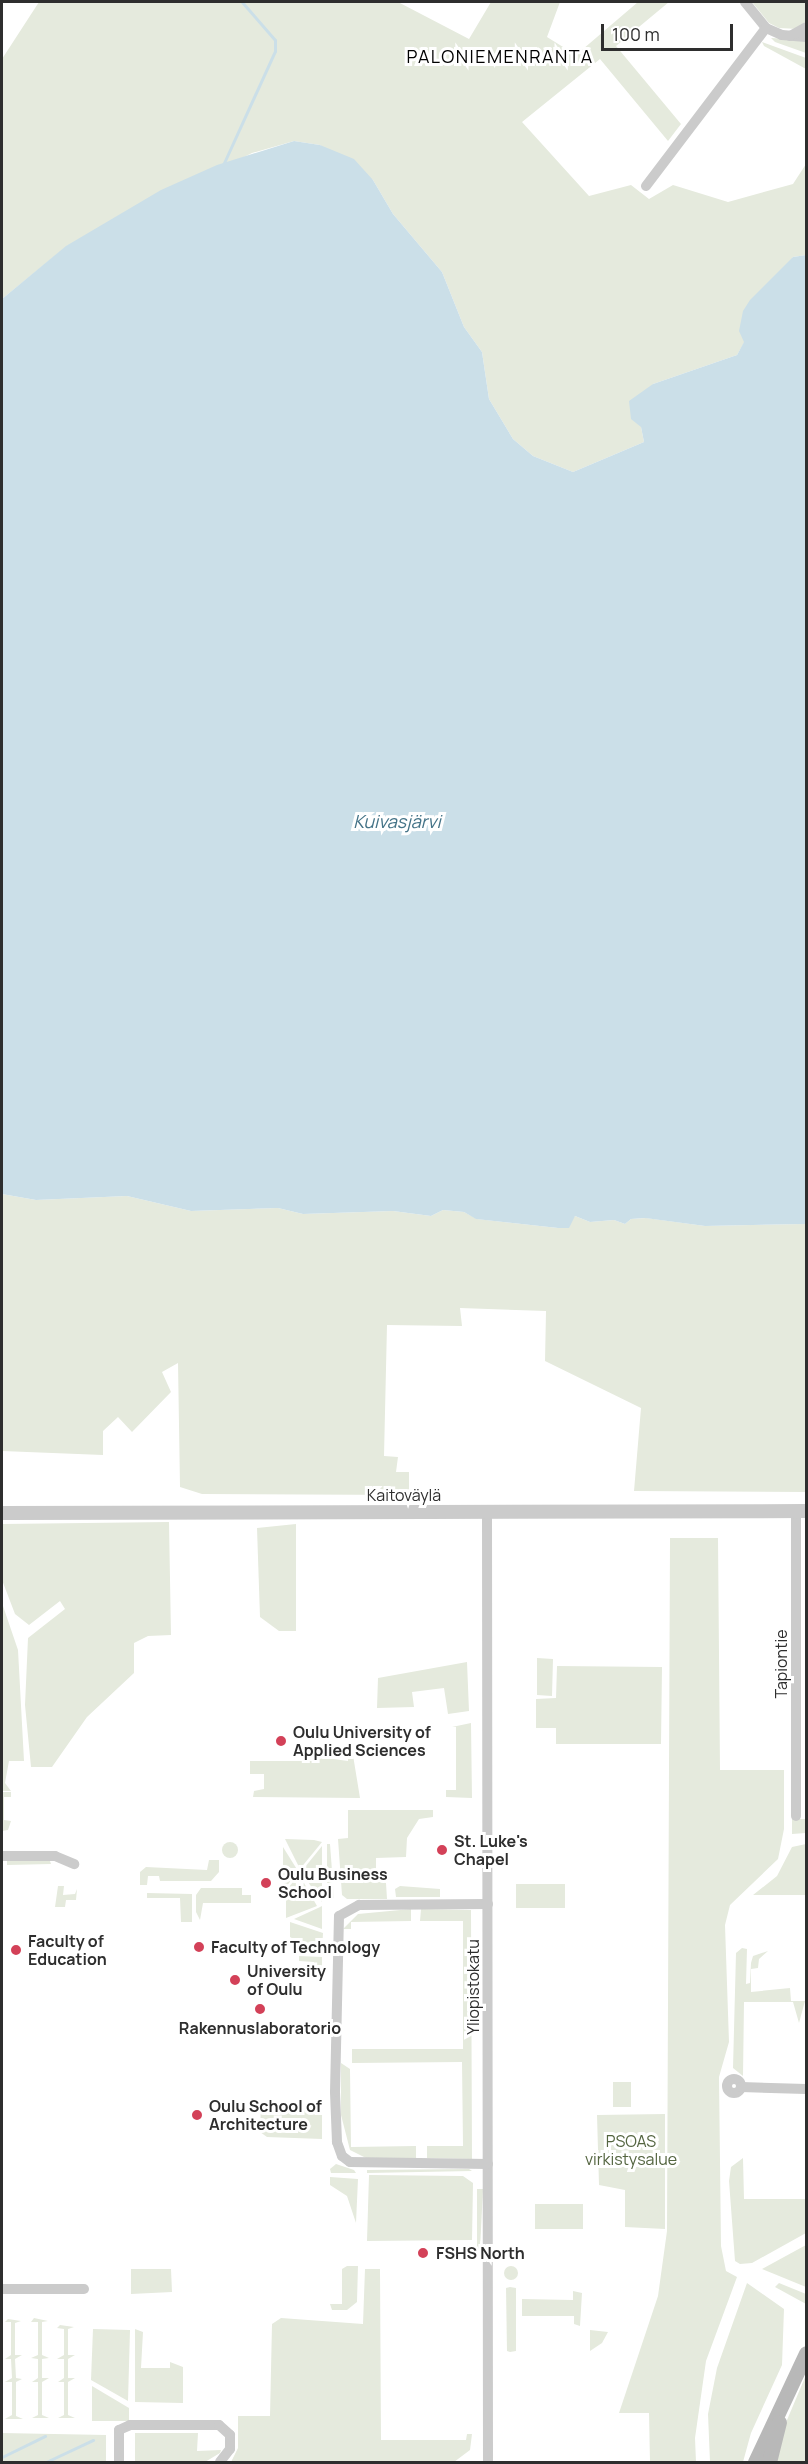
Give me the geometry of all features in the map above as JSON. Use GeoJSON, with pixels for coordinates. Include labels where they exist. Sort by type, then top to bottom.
{"type":"FeatureCollection","features":[{"type":"Feature","properties":{"kind":"main road"},"geometry":{"type":"LineString","coordinates":[[755,2463],[807,2353]]}},
{"type":"Feature","properties":{"kind":"main road"},"geometry":{"type":"LineString","coordinates":[[769,2463],[784,2399]]}},
{"type":"Feature","properties":{"kind":"street"},"geometry":{"type":"LineString","coordinates":[[745,2],[766,28],[790,36],[807,37]]}},
{"type":"Feature","properties":{"kind":"street"},"geometry":{"type":"LineString","coordinates":[[790,36],[807,27]]}},
{"type":"Feature","properties":{"kind":"street"},"geometry":{"type":"LineString","coordinates":[[646,186],[766,28]]}},
{"type":"Feature","properties":{"kind":"street","name":"Yliopistokatu"},"geometry":{"type":"LineString","coordinates":[[487,1511],[488,2463]]}},
{"type":"Feature","properties":{"kind":"street","name":"Kaitoväylä"},"geometry":{"type":"LineString","coordinates":[[2,1513],[801,1511]]}},
{"type":"Feature","properties":{"kind":"street","name":"Tapiontie"},"geometry":{"type":"LineString","coordinates":[[796,1816],[801,1511]]}},
{"type":"Feature","properties":{"kind":"street"},"geometry":{"type":"LineString","coordinates":[[2,1856],[55,1856],[74,1864]]}},
{"type":"Feature","properties":{"kind":"street"},"geometry":{"type":"LineString","coordinates":[[488,1904],[359,1905],[339,1916],[335,2068],[337,2142],[342,2156],[350,2162],[488,2164]]}},
{"type":"Feature","properties":{"kind":"street"},"geometry":{"type":"LineString","coordinates":[[741,2087],[807,2089]]}},
{"type":"Feature","properties":{"kind":"street"},"geometry":{"type":"LineString","coordinates":[[2,2289],[84,2289]]}},
{"type":"Feature","properties":{"kind":"street"},"geometry":{"type":"LineString","coordinates":[[119,2463],[119,2430],[123,2427],[219,2425],[226,2428],[230,2442],[230,2449],[220,2463]]}},
{"type":"Feature","properties":{"kind":"green space"},"geometry":{"type":"Polygon","coordinates":[[[39,2],[398,2],[469,39],[491,2],[560,2],[547,37],[576,55],[638,2],[669,2],[616,46],[681,124],[668,141],[600,59],[522,122],[589,196],[631,185],[649,199],[673,185],[728,202],[793,184],[806,164],[806,255],[793,257],[737,355],[653,384],[641,427],[644,442],[573,472],[533,456],[513,439],[489,399],[482,352],[464,327],[442,272],[393,214],[373,180],[320,145],[294,141],[252,153],[67,246],[2,299],[2,59],[39,2]]]}},
{"type":"Feature","properties":{"kind":"green space"},"geometry":{"type":"Polygon","coordinates":[[[752,2],[806,2],[806,21],[798,29],[779,28],[769,23],[752,2]]]}},
{"type":"Feature","properties":{"kind":"green space"},"geometry":{"type":"Polygon","coordinates":[[[771,38],[806,40],[806,53],[775,42],[771,38]]]}},
{"type":"Feature","properties":{"kind":"green space"},"geometry":{"type":"Polygon","coordinates":[[[762,42],[806,58],[806,69],[764,46],[762,42]]]}},
{"type":"Feature","properties":{"kind":"green space"},"geometry":{"type":"Polygon","coordinates":[[[2,1194],[36,1200],[127,1196],[191,1211],[278,1208],[303,1214],[393,1211],[431,1216],[443,1210],[464,1212],[477,1219],[558,1228],[575,1216],[590,1222],[614,1220],[625,1224],[631,1219],[646,1218],[705,1226],[806,1224],[806,1492],[634,1491],[641,1408],[545,1361],[546,1311],[460,1308],[462,1326],[387,1325],[384,1456],[398,1457],[396,1472],[409,1472],[409,1495],[202,1494],[180,1487],[178,1363],[162,1372],[171,1392],[132,1432],[118,1417],[103,1431],[103,1455],[2,1451],[2,1194]]]}},
{"type":"Feature","properties":{"kind":"green space"},"geometry":{"type":"Polygon","coordinates":[[[169,1522],[171,1635],[148,1636],[134,1643],[134,1673],[87,1717],[52,1767],[31,1767],[25,1705],[28,1638],[65,1609],[60,1601],[29,1625],[15,1614],[2,1580],[2,1524],[169,1522]]]}},
{"type":"Feature","properties":{"kind":"green space"},"geometry":{"type":"Polygon","coordinates":[[[296,1524],[296,1631],[279,1631],[260,1617],[257,1528],[296,1524]]]}},
{"type":"Feature","properties":{"kind":"green space"},"geometry":{"type":"Polygon","coordinates":[[[670,1538],[718,1538],[720,1770],[784,1770],[784,1829],[778,1859],[730,1905],[725,1925],[729,2042],[719,2077],[721,2246],[726,2271],[737,2277],[706,2361],[695,2438],[696,2462],[650,2462],[649,2413],[619,2413],[658,2296],[667,2231],[670,1538]]]}},
{"type":"Feature","properties":{"kind":"green space"},"geometry":{"type":"Polygon","coordinates":[[[2,1603],[18,1650],[24,1761],[9,1761],[5,1783],[11,1791],[2,1791],[2,1603]]]}},
{"type":"Feature","properties":{"kind":"green space"},"geometry":{"type":"Polygon","coordinates":[[[537,1658],[553,1659],[552,1696],[537,1695],[537,1658]]]}},
{"type":"Feature","properties":{"kind":"green space"},"geometry":{"type":"Polygon","coordinates":[[[467,1662],[469,1711],[448,1714],[444,1688],[412,1692],[414,1707],[377,1708],[378,1678],[467,1662]]]}},
{"type":"Feature","properties":{"kind":"green space"},"geometry":{"type":"Polygon","coordinates":[[[557,1666],[662,1667],[661,1744],[556,1744],[556,1728],[536,1728],[536,1699],[556,1698],[557,1666]]]}},
{"type":"Feature","properties":{"kind":"green space"},"geometry":{"type":"Polygon","coordinates":[[[471,1723],[472,1798],[446,1797],[446,1790],[456,1790],[456,1727],[452,1727],[471,1723]]]}},
{"type":"Feature","properties":{"kind":"green space"},"geometry":{"type":"Polygon","coordinates":[[[348,1749],[352,1749],[360,1798],[253,1797],[254,1791],[264,1789],[264,1774],[250,1774],[250,1761],[312,1761],[312,1756],[348,1761],[348,1749]]]}},
{"type":"Feature","properties":{"kind":"green space"},"geometry":{"type":"Polygon","coordinates":[[[2,1792],[11,1792],[11,1797],[4,1797],[4,1820],[11,1821],[8,1830],[2,1831],[2,1792]]]}},
{"type":"Feature","properties":{"kind":"green space"},"geometry":{"type":"Polygon","coordinates":[[[348,1810],[433,1810],[433,1817],[419,1819],[407,1838],[406,1857],[376,1858],[376,1876],[386,1883],[387,1899],[347,1899],[342,1895],[338,1839],[348,1838],[348,1810]]]}},
{"type":"Feature","properties":{"kind":"green space"},"geometry":{"type":"Polygon","coordinates":[[[792,1819],[806,1819],[806,1833],[792,1834],[792,1819]]]}},
{"type":"Feature","properties":{"kind":"green space"},"geometry":{"type":"Polygon","coordinates":[[[285,1839],[314,1840],[322,1842],[300,1869],[285,1839]]]}},
{"type":"Feature","properties":{"kind":"green space"},"geometry":{"type":"Polygon","coordinates":[[[227,1842],[233,1842],[238,1850],[236,1856],[227,1858],[222,1853],[222,1847],[227,1842]]]}},
{"type":"Feature","properties":{"kind":"green space"},"geometry":{"type":"Polygon","coordinates":[[[327,1844],[330,1844],[334,1898],[327,1900],[327,1844]]]}},
{"type":"Feature","properties":{"kind":"green space"},"geometry":{"type":"Polygon","coordinates":[[[806,1844],[806,1895],[753,1895],[777,1876],[792,1847],[806,1844]]]}},
{"type":"Feature","properties":{"kind":"green space"},"geometry":{"type":"Polygon","coordinates":[[[322,1846],[322,1902],[301,1872],[322,1846]]]}},
{"type":"Feature","properties":{"kind":"green space"},"geometry":{"type":"Polygon","coordinates":[[[283,1847],[298,1871],[283,1891],[283,1847]]]}},
{"type":"Feature","properties":{"kind":"green space"},"geometry":{"type":"Polygon","coordinates":[[[7,1860],[50,1861],[51,1864],[7,1865],[7,1860]]]}},
{"type":"Feature","properties":{"kind":"green space"},"geometry":{"type":"Polygon","coordinates":[[[209,1860],[219,1860],[219,1872],[211,1881],[160,1881],[159,1876],[148,1876],[147,1885],[140,1885],[140,1872],[146,1867],[207,1870],[209,1860]]]}},
{"type":"Feature","properties":{"kind":"green space"},"geometry":{"type":"Polygon","coordinates":[[[299,1874],[317,1906],[286,1918],[286,1891],[299,1874]]]}},
{"type":"Feature","properties":{"kind":"green space"},"geometry":{"type":"Polygon","coordinates":[[[516,1884],[565,1884],[565,1908],[516,1908],[516,1884]]]}},
{"type":"Feature","properties":{"kind":"green space"},"geometry":{"type":"Polygon","coordinates":[[[58,1886],[64,1886],[63,1895],[75,1894],[77,1889],[76,1900],[66,1900],[65,1907],[55,1907],[58,1886]]]}},
{"type":"Feature","properties":{"kind":"green space"},"geometry":{"type":"Polygon","coordinates":[[[400,1886],[440,1889],[440,1897],[396,1897],[395,1889],[400,1886]]]}},
{"type":"Feature","properties":{"kind":"green space"},"geometry":{"type":"Polygon","coordinates":[[[201,1888],[242,1888],[242,1895],[251,1895],[251,1903],[203,1903],[200,1920],[196,1912],[196,1895],[201,1888]]]}},
{"type":"Feature","properties":{"kind":"green space"},"geometry":{"type":"Polygon","coordinates":[[[147,1893],[192,1894],[192,1922],[181,1922],[180,1898],[147,1898],[147,1893]]]}},
{"type":"Feature","properties":{"kind":"green space"},"geometry":{"type":"Polygon","coordinates":[[[322,1906],[322,1929],[294,1919],[318,1908],[322,1906]]]}},
{"type":"Feature","properties":{"kind":"green space"},"geometry":{"type":"Polygon","coordinates":[[[411,1909],[411,1921],[351,1922],[351,1929],[343,1929],[358,1914],[411,1909]]]}},
{"type":"Feature","properties":{"kind":"green space"},"geometry":{"type":"Polygon","coordinates":[[[421,1909],[471,1910],[472,2159],[427,2158],[427,2146],[463,2146],[462,2062],[352,2063],[352,2049],[463,2049],[463,1921],[420,1921],[421,1909]]]}},
{"type":"Feature","properties":{"kind":"green space"},"geometry":{"type":"Polygon","coordinates":[[[290,1922],[323,1933],[322,1952],[298,1952],[299,1942],[290,1937],[290,1922]]]}},
{"type":"Feature","properties":{"kind":"green space"},"geometry":{"type":"Polygon","coordinates":[[[742,1948],[747,1949],[746,1984],[750,1983],[751,1963],[753,1956],[768,1951],[759,1959],[758,1968],[751,1969],[751,1992],[790,1988],[791,2001],[805,2001],[799,2023],[793,2002],[744,2002],[743,2076],[733,2068],[736,1953],[742,1948]]]}},
{"type":"Feature","properties":{"kind":"green space"},"geometry":{"type":"Polygon","coordinates":[[[299,1956],[322,1957],[322,1981],[314,1974],[314,1962],[299,1961],[299,1956]]]}},
{"type":"Feature","properties":{"kind":"green space"},"geometry":{"type":"Polygon","coordinates":[[[341,2063],[350,2069],[351,2147],[416,2146],[416,2159],[366,2158],[350,2150],[341,2115],[341,2063]]]}},
{"type":"Feature","properties":{"kind":"green space"},"geometry":{"type":"Polygon","coordinates":[[[613,2082],[631,2082],[631,2107],[613,2107],[613,2082]]]}},
{"type":"Feature","properties":{"kind":"green space"},"geometry":{"type":"Polygon","coordinates":[[[261,2104],[322,2111],[322,2139],[267,2137],[260,2132],[261,2104]]]}},
{"type":"Feature","properties":{"kind":"green space","name":"PSOAS virkistysalue"},"geometry":{"type":"Polygon","coordinates":[[[665,2114],[665,2229],[625,2227],[625,2190],[599,2185],[597,2115],[665,2114]]]}},
{"type":"Feature","properties":{"kind":"green space"},"geometry":{"type":"Polygon","coordinates":[[[743,2158],[744,2199],[806,2199],[806,2233],[752,2263],[740,2264],[735,2261],[729,2181],[731,2167],[743,2158]]]}},
{"type":"Feature","properties":{"kind":"green space"},"geometry":{"type":"Polygon","coordinates":[[[336,2164],[354,2170],[356,2173],[331,2173],[330,2169],[336,2164]]]}},
{"type":"Feature","properties":{"kind":"green space"},"geometry":{"type":"Polygon","coordinates":[[[469,2169],[472,2171],[367,2173],[367,2170],[469,2169]]]}},
{"type":"Feature","properties":{"kind":"green space"},"geometry":{"type":"Polygon","coordinates":[[[369,2175],[463,2176],[473,2183],[472,2240],[367,2241],[369,2175]]]}},
{"type":"Feature","properties":{"kind":"green space"},"geometry":{"type":"Polygon","coordinates":[[[330,2177],[358,2179],[356,2223],[347,2196],[330,2185],[330,2177]]]}},
{"type":"Feature","properties":{"kind":"green space"},"geometry":{"type":"Polygon","coordinates":[[[477,2189],[483,2189],[480,2249],[477,2249],[477,2189]]]}},
{"type":"Feature","properties":{"kind":"green space"},"geometry":{"type":"Polygon","coordinates":[[[535,2204],[583,2204],[583,2229],[535,2229],[535,2204]]]}},
{"type":"Feature","properties":{"kind":"green space"},"geometry":{"type":"Polygon","coordinates":[[[806,2245],[806,2287],[762,2269],[806,2245]]]}},
{"type":"Feature","properties":{"kind":"green space"},"geometry":{"type":"Polygon","coordinates":[[[347,2266],[358,2266],[357,2302],[347,2310],[332,2310],[330,2304],[342,2304],[342,2269],[347,2266]]]}},
{"type":"Feature","properties":{"kind":"green space"},"geometry":{"type":"Polygon","coordinates":[[[508,2266],[514,2266],[518,2273],[514,2280],[508,2280],[504,2276],[504,2270],[508,2266]]]}},
{"type":"Feature","properties":{"kind":"green space"},"geometry":{"type":"Polygon","coordinates":[[[131,2269],[171,2269],[172,2292],[131,2294],[131,2269]]]}},
{"type":"Feature","properties":{"kind":"green space"},"geometry":{"type":"Polygon","coordinates":[[[365,2269],[380,2269],[381,2440],[466,2440],[467,2434],[472,2434],[470,2450],[454,2462],[231,2462],[238,2448],[238,2416],[270,2416],[272,2324],[281,2318],[363,2324],[365,2269]]]}},
{"type":"Feature","properties":{"kind":"green space"},"geometry":{"type":"Polygon","coordinates":[[[747,2283],[784,2309],[782,2365],[751,2433],[743,2462],[710,2462],[708,2414],[717,2368],[747,2283]]]}},
{"type":"Feature","properties":{"kind":"green space"},"geometry":{"type":"Polygon","coordinates":[[[779,2283],[806,2294],[806,2304],[775,2287],[779,2283]]]}},
{"type":"Feature","properties":{"kind":"green space"},"geometry":{"type":"Polygon","coordinates":[[[506,2288],[516,2288],[516,2351],[510,2352],[507,2351],[506,2288]]]}},
{"type":"Feature","properties":{"kind":"green space"},"geometry":{"type":"Polygon","coordinates":[[[573,2291],[582,2293],[580,2326],[574,2324],[574,2316],[522,2316],[522,2299],[573,2300],[573,2291]]]}},
{"type":"Feature","properties":{"kind":"green space"},"geometry":{"type":"Polygon","coordinates":[[[34,2318],[48,2321],[42,2322],[42,2355],[49,2358],[42,2359],[42,2378],[49,2378],[42,2382],[42,2415],[49,2418],[32,2418],[38,2415],[38,2382],[32,2382],[38,2378],[38,2359],[31,2358],[38,2355],[38,2322],[31,2322],[34,2318]]]}},
{"type":"Feature","properties":{"kind":"green space"},"geometry":{"type":"Polygon","coordinates":[[[8,2319],[21,2321],[15,2323],[15,2355],[22,2355],[15,2359],[16,2378],[22,2379],[16,2382],[16,2416],[23,2419],[5,2419],[12,2415],[12,2382],[5,2382],[12,2378],[11,2359],[5,2359],[11,2355],[11,2322],[5,2322],[8,2319]]]}},
{"type":"Feature","properties":{"kind":"green space"},"geometry":{"type":"Polygon","coordinates":[[[60,2325],[74,2327],[68,2329],[68,2355],[75,2355],[68,2359],[68,2378],[75,2378],[68,2382],[68,2415],[75,2418],[58,2418],[64,2415],[64,2382],[58,2382],[64,2378],[64,2359],[57,2359],[64,2355],[64,2329],[57,2328],[60,2325]]]}},
{"type":"Feature","properties":{"kind":"green space"},"geometry":{"type":"Polygon","coordinates":[[[93,2329],[130,2330],[128,2401],[91,2380],[93,2329]]]}},
{"type":"Feature","properties":{"kind":"green space"},"geometry":{"type":"Polygon","coordinates":[[[135,2329],[143,2332],[141,2368],[170,2368],[170,2362],[183,2367],[183,2403],[135,2402],[135,2329]]]}},
{"type":"Feature","properties":{"kind":"green space"},"geometry":{"type":"Polygon","coordinates":[[[590,2330],[608,2332],[602,2343],[590,2351],[590,2330]]]}},
{"type":"Feature","properties":{"kind":"green space"},"geometry":{"type":"Polygon","coordinates":[[[806,2375],[806,2462],[774,2462],[779,2439],[806,2375]]]}},
{"type":"Feature","properties":{"kind":"green space"},"geometry":{"type":"Polygon","coordinates":[[[92,2386],[129,2408],[129,2421],[92,2421],[92,2386]]]}},
{"type":"Feature","properties":{"kind":"green space"},"geometry":{"type":"Polygon","coordinates":[[[2,2433],[106,2435],[106,2462],[2,2462],[2,2433]]]}},
{"type":"Feature","properties":{"kind":"green space"},"geometry":{"type":"Polygon","coordinates":[[[135,2433],[198,2433],[197,2451],[221,2450],[205,2462],[135,2462],[135,2433]]]}},
{"type":"Feature","properties":{"kind":"water","name":"Kuivasjärvi"},"geometry":{"type":"Polygon","coordinates":[[[294,141],[320,145],[354,159],[373,180],[393,214],[442,272],[464,327],[482,352],[489,399],[513,439],[533,456],[573,472],[644,442],[641,427],[631,419],[629,401],[653,384],[737,355],[744,342],[739,331],[743,311],[750,300],[793,257],[806,255],[806,1224],[705,1226],[645,1218],[631,1219],[625,1224],[614,1220],[590,1222],[575,1216],[569,1228],[558,1228],[476,1219],[464,1212],[443,1210],[431,1216],[393,1211],[303,1214],[278,1208],[191,1211],[127,1196],[36,1200],[2,1194],[2,299],[66,246],[161,190],[217,165],[294,141]]]}},
{"type":"Feature","properties":{"kind":"waterway"},"geometry":{"type":"LineString","coordinates":[[223,165],[275,51],[275,40],[242,2]]}},
{"type":"Feature","properties":{"kind":"waterway"},"geometry":{"type":"LineString","coordinates":[[2,2457],[45,2436]]}},
{"type":"Feature","properties":{"kind":"waterway"},"geometry":{"type":"LineString","coordinates":[[46,2462],[93,2440]]}},
{"type":"Feature","properties":{"kind":"place","name":"Oulu University of Applied Sciences"},"geometry":{"type":"Point","coordinates":[281,1741]}},
{"type":"Feature","properties":{"kind":"place","name":"St. Luke's Chapel"},"geometry":{"type":"Point","coordinates":[442,1850]}},
{"type":"Feature","properties":{"kind":"place","name":"Oulu Business School"},"geometry":{"type":"Point","coordinates":[266,1883]}},
{"type":"Feature","properties":{"kind":"place","name":"Faculty of Technology"},"geometry":{"type":"Point","coordinates":[199,1947]}},
{"type":"Feature","properties":{"kind":"place","name":"Faculty of Education"},"geometry":{"type":"Point","coordinates":[16,1950]}},
{"type":"Feature","properties":{"kind":"place","name":"University of Oulu"},"geometry":{"type":"Point","coordinates":[235,1980]}},
{"type":"Feature","properties":{"kind":"place","name":"Rakennuslaboratorio"},"geometry":{"type":"Point","coordinates":[260,2009]}},
{"type":"Feature","properties":{"kind":"place","name":"Oulu School of Architecture"},"geometry":{"type":"Point","coordinates":[197,2115]}},
{"type":"Feature","properties":{"kind":"place","name":"FSHS North"},"geometry":{"type":"Point","coordinates":[423,2253]}},
{"type":"Feature","properties":{"kind":"district","name":"PALONIEMENRANTA"},"geometry":{"type":"Point","coordinates":[500,56]}}]}
